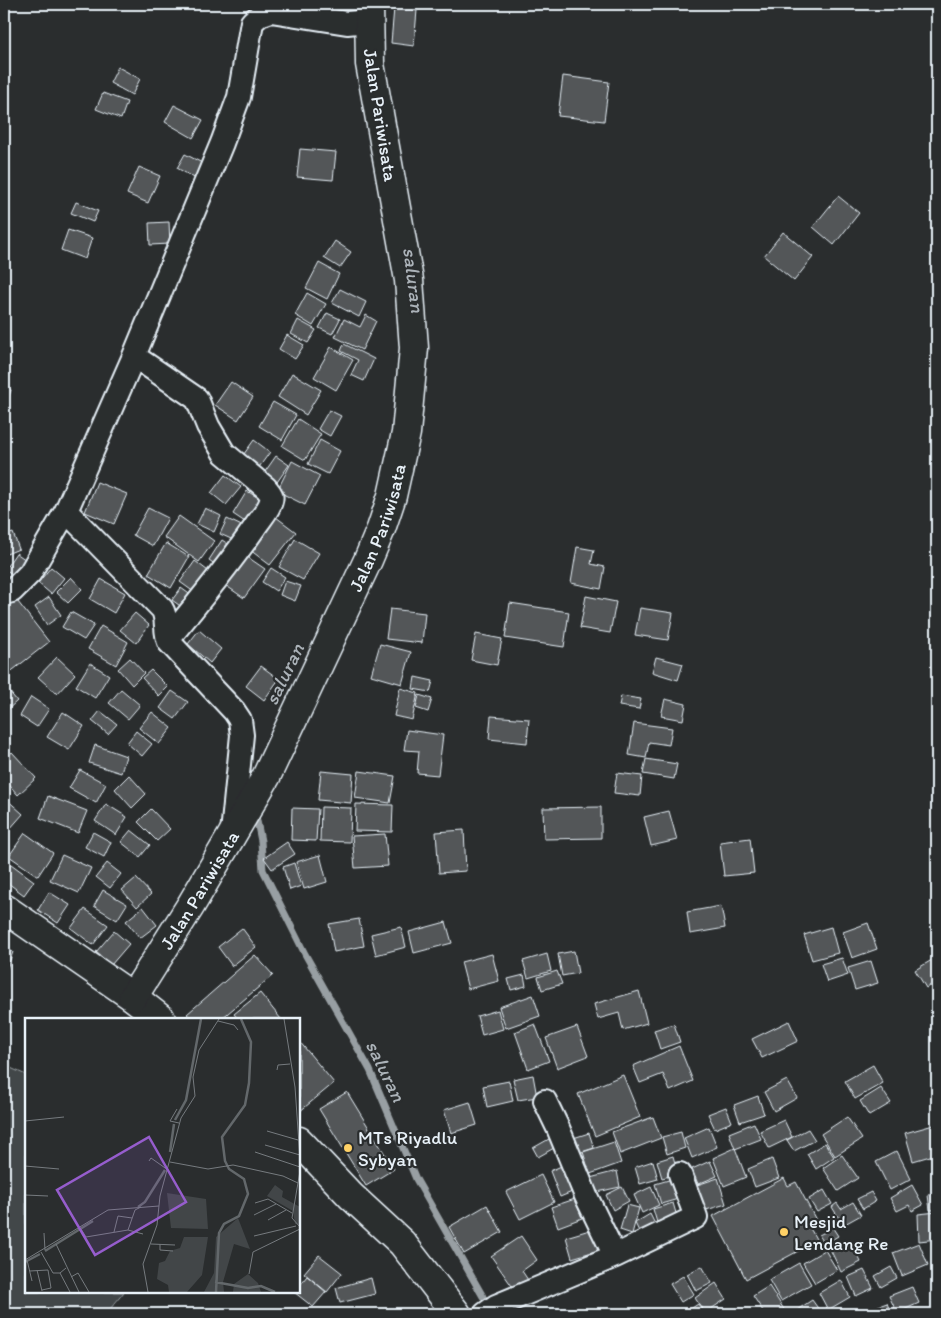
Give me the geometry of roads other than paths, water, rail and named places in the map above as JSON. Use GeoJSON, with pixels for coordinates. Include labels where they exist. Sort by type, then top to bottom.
{"type":"FeatureCollection","features":[{"type":"Feature","properties":{"kind":"street"},"geometry":{"type":"LineString","coordinates":[[4,593],[12,591],[30,573],[66,511],[134,356],[222,144],[239,97],[252,22],[260,15],[271,11],[361,18]]}},
{"type":"Feature","properties":{"kind":"street","name":"Jalan Pariwisata"},"geometry":{"type":"LineString","coordinates":[[133,997],[192,906],[266,777],[382,529],[392,496],[406,432],[414,348],[413,314],[409,280],[361,18]]}},
{"type":"Feature","properties":{"kind":"street"},"geometry":{"type":"LineString","coordinates":[[134,356],[197,399],[208,426],[224,453],[272,494],[270,506],[247,540],[168,639]]}},
{"type":"Feature","properties":{"kind":"street"},"geometry":{"type":"LineString","coordinates":[[66,511],[162,609],[165,615],[165,631],[176,651],[234,711],[242,725],[232,838]]}},
{"type":"Feature","properties":{"kind":"street"},"geometry":{"type":"LineString","coordinates":[[4,908],[133,997],[160,1018]]}},
{"type":"Feature","properties":{"kind":"street"},"geometry":{"type":"LineString","coordinates":[[544,1101],[558,1128],[586,1196],[616,1256]]}},
{"type":"Feature","properties":{"kind":"street"},"geometry":{"type":"LineString","coordinates":[[300,1142],[351,1196],[402,1243],[457,1314]]}},
{"type":"Feature","properties":{"kind":"street"},"geometry":{"type":"LineString","coordinates":[[490,1310],[616,1256],[696,1216],[680,1174]]}},
{"type":"Feature","properties":{"kind":"waterway","name":"saluran"},"geometry":{"type":"LineString","coordinates":[[255,811],[261,841],[263,870],[305,954],[370,1070],[416,1179],[489,1307]]}},
{"type":"Feature","properties":{"kind":"place","name":"MTs Riyadlu Sybyan"},"geometry":{"type":"Point","coordinates":[348,1148]}},
{"type":"Feature","properties":{"kind":"place","name":"Mesjid Lendang Re"},"geometry":{"type":"Point","coordinates":[784,1232]}}]}
